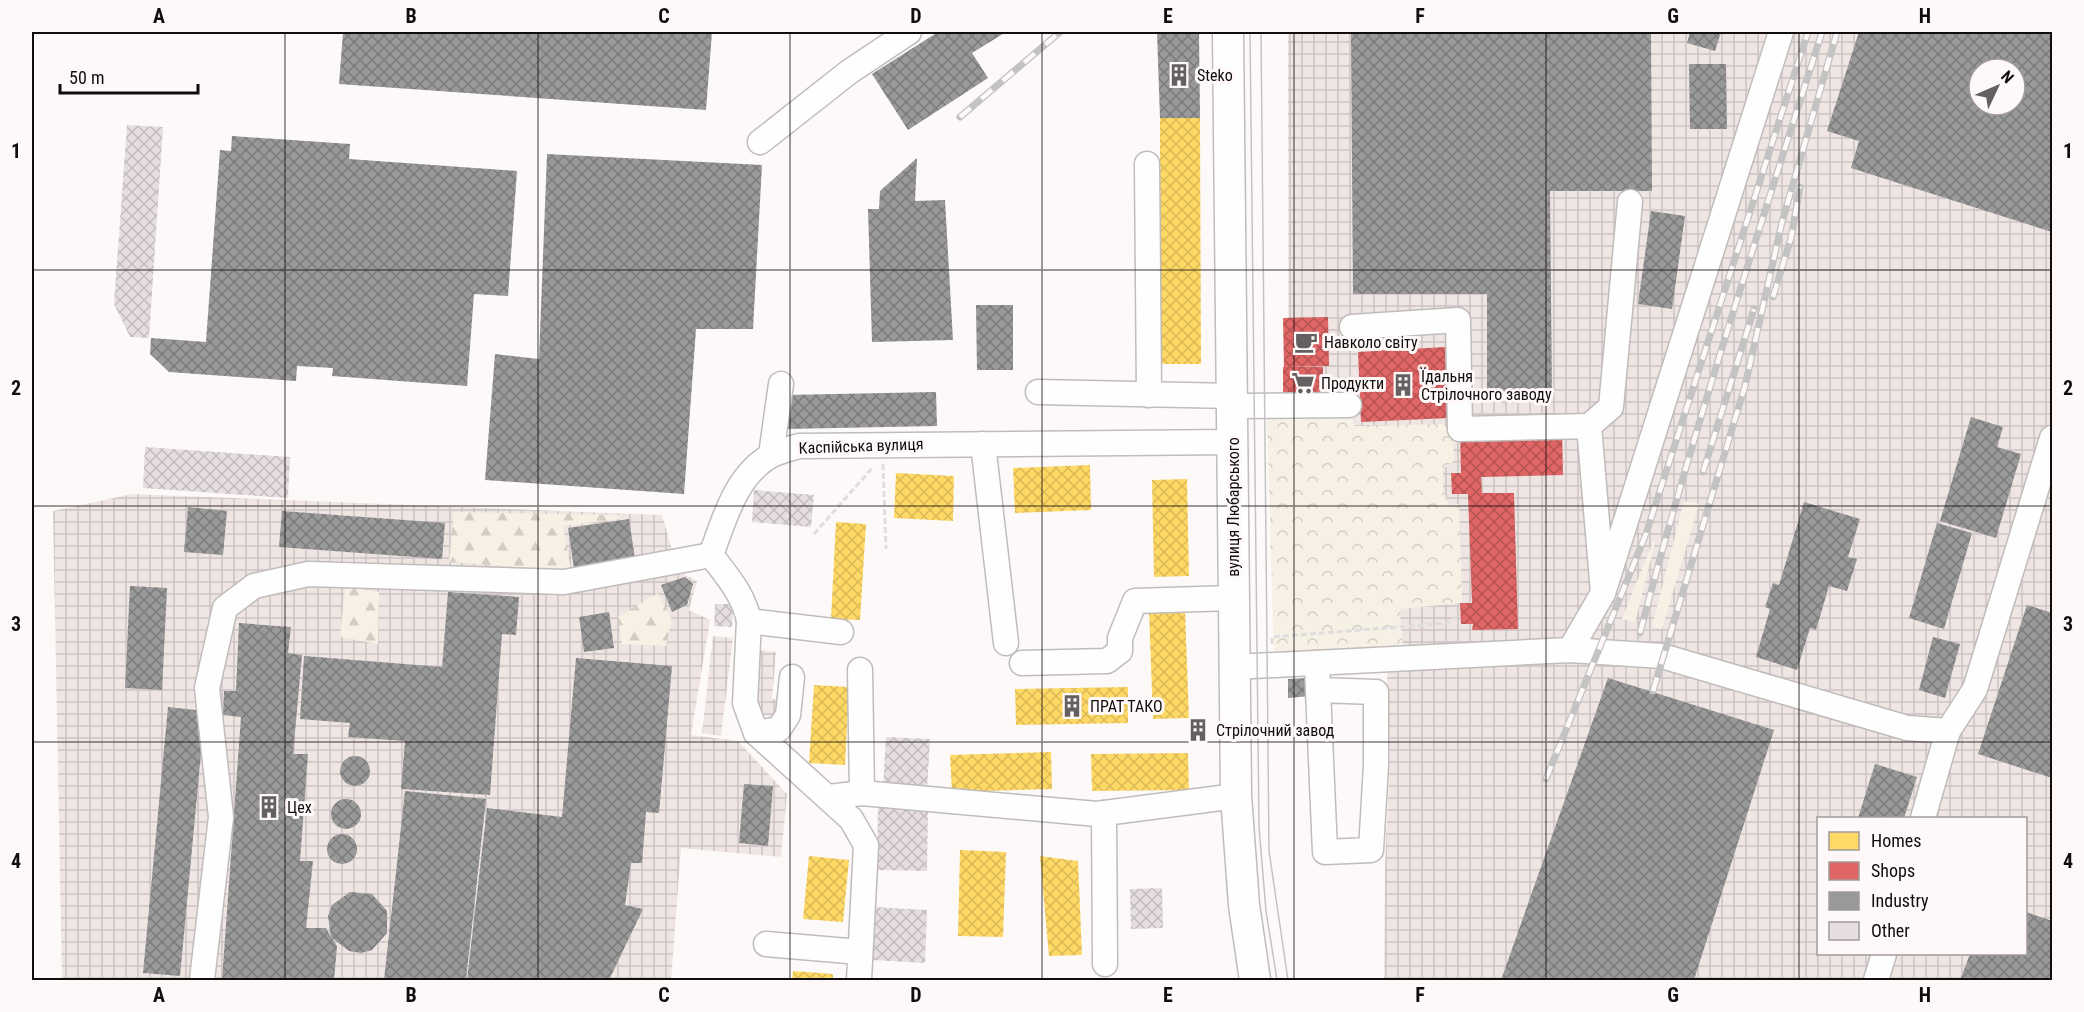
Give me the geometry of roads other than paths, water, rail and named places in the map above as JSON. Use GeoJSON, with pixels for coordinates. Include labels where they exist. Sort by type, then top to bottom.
{"type":"FeatureCollection","features":[{"type":"Feature","properties":{"kind":"main road","name":"вулиця Любарського"},"geometry":{"type":"LineString","coordinates":[[1228,32],[1236,796],[1244,905],[1255,981]]}},
{"type":"Feature","properties":{"kind":"street"},"geometry":{"type":"LineString","coordinates":[[760,142],[849,72],[909,32]]}},
{"type":"Feature","properties":{"kind":"street"},"geometry":{"type":"LineString","coordinates":[[1570,650],[1603,593],[1781,32]]}},
{"type":"Feature","properties":{"kind":"street"},"geometry":{"type":"LineString","coordinates":[[1147,164],[1149,394]]}},
{"type":"Feature","properties":{"kind":"street"},"geometry":{"type":"LineString","coordinates":[[1352,327],[1458,320],[1460,429],[1589,426],[1611,407],[1630,202]]}},
{"type":"Feature","properties":{"kind":"street"},"geometry":{"type":"LineString","coordinates":[[771,455],[781,384]]}},
{"type":"Feature","properties":{"kind":"street"},"geometry":{"type":"LineString","coordinates":[[1038,392],[1149,394],[1233,401],[1349,405]]}},
{"type":"Feature","properties":{"kind":"street"},"geometry":{"type":"LineString","coordinates":[[1589,426],[1603,593]]}},
{"type":"Feature","properties":{"kind":"street"},"geometry":{"type":"LineString","coordinates":[[1924,817],[1948,730],[1975,689],[2052,438]]}},
{"type":"Feature","properties":{"kind":"street","name":"Каспійська вулиця"},"geometry":{"type":"LineString","coordinates":[[711,555],[730,504],[752,471],[771,455],[799,446],[1233,442]]}},
{"type":"Feature","properties":{"kind":"street"},"geometry":{"type":"LineString","coordinates":[[983,444],[1006,643]]}},
{"type":"Feature","properties":{"kind":"street"},"geometry":{"type":"LineString","coordinates":[[202,981],[221,818],[207,688],[225,608],[254,586],[308,574],[564,582],[711,555],[738,590],[749,621],[745,703],[756,733],[851,819],[866,845],[859,981]]}},
{"type":"Feature","properties":{"kind":"street"},"geometry":{"type":"LineString","coordinates":[[1022,663],[1107,661],[1120,651],[1120,638],[1135,601],[1233,598]]}},
{"type":"Feature","properties":{"kind":"street"},"geometry":{"type":"LineString","coordinates":[[749,621],[840,632]]}},
{"type":"Feature","properties":{"kind":"street"},"geometry":{"type":"LineString","coordinates":[[1234,667],[1570,650],[1662,656],[1907,728],[1948,730]]}},
{"type":"Feature","properties":{"kind":"street"},"geometry":{"type":"LineString","coordinates":[[1317,663],[1318,690],[1325,852],[1371,850],[1376,765],[1376,692],[1318,690]]}},
{"type":"Feature","properties":{"kind":"street"},"geometry":{"type":"LineString","coordinates":[[860,670],[862,793]]}},
{"type":"Feature","properties":{"kind":"street"},"geometry":{"type":"LineString","coordinates":[[756,733],[779,729],[788,715],[792,677]]}},
{"type":"Feature","properties":{"kind":"street"},"geometry":{"type":"LineString","coordinates":[[829,797],[862,793],[1104,813],[1236,796]]}},
{"type":"Feature","properties":{"kind":"street"},"geometry":{"type":"LineString","coordinates":[[1104,813],[1105,964]]}},
{"type":"Feature","properties":{"kind":"street"},"geometry":{"type":"LineString","coordinates":[[766,944],[860,952]]}},
{"type":"Feature","properties":{"kind":"street"},"geometry":{"type":"LineString","coordinates":[[1876,981],[1884,955]]}},
{"type":"Feature","properties":{"kind":"tram line"},"geometry":{"type":"LineString","coordinates":[[1250,32],[1259,827],[1266,911],[1277,980]]}},
{"type":"Feature","properties":{"kind":"tram line"},"geometry":{"type":"LineString","coordinates":[[1261,32],[1269,851],[1288,980]]}},
{"type":"Feature","properties":{"kind":"railway"},"geometry":{"type":"LineString","coordinates":[[960,117],[1060,32]]}},
{"type":"Feature","properties":{"kind":"railway"},"geometry":{"type":"LineString","coordinates":[[1546,779],[1646,534],[1808,32]]}},
{"type":"Feature","properties":{"kind":"railway"},"geometry":{"type":"LineString","coordinates":[[1640,633],[1704,406],[1822,32]]}},
{"type":"Feature","properties":{"kind":"railway"},"geometry":{"type":"LineString","coordinates":[[1653,691],[1745,386],[1782,222],[1837,32]]}},
{"type":"Feature","properties":{"kind":"railway"},"geometry":{"type":"LineString","coordinates":[[1773,297],[1791,238],[1800,187]]}},
{"type":"Feature","properties":{"kind":"railway"},"geometry":{"type":"LineString","coordinates":[[1703,472],[1754,309]]}},
{"type":"Feature","properties":{"kind":"place","name":"Steko"},"geometry":{"type":"Point","coordinates":[1179,75]}},
{"type":"Feature","properties":{"kind":"place","name":"Навколо світу"},"geometry":{"type":"Point","coordinates":[1306,342]}},
{"type":"Feature","properties":{"kind":"place","name":"Продукти"},"geometry":{"type":"Point","coordinates":[1303,383]}},
{"type":"Feature","properties":{"kind":"place","name":"Їдальня Стрілочного заводу"},"geometry":{"type":"Point","coordinates":[1403,385]}},
{"type":"Feature","properties":{"kind":"place","name":"ПРАТ ТАКО"},"geometry":{"type":"Point","coordinates":[1072,706]}},
{"type":"Feature","properties":{"kind":"place","name":"Стрілочний завод"},"geometry":{"type":"Point","coordinates":[1198,730]}},
{"type":"Feature","properties":{"kind":"place","name":"Цех"},"geometry":{"type":"Point","coordinates":[269,807]}}]}
